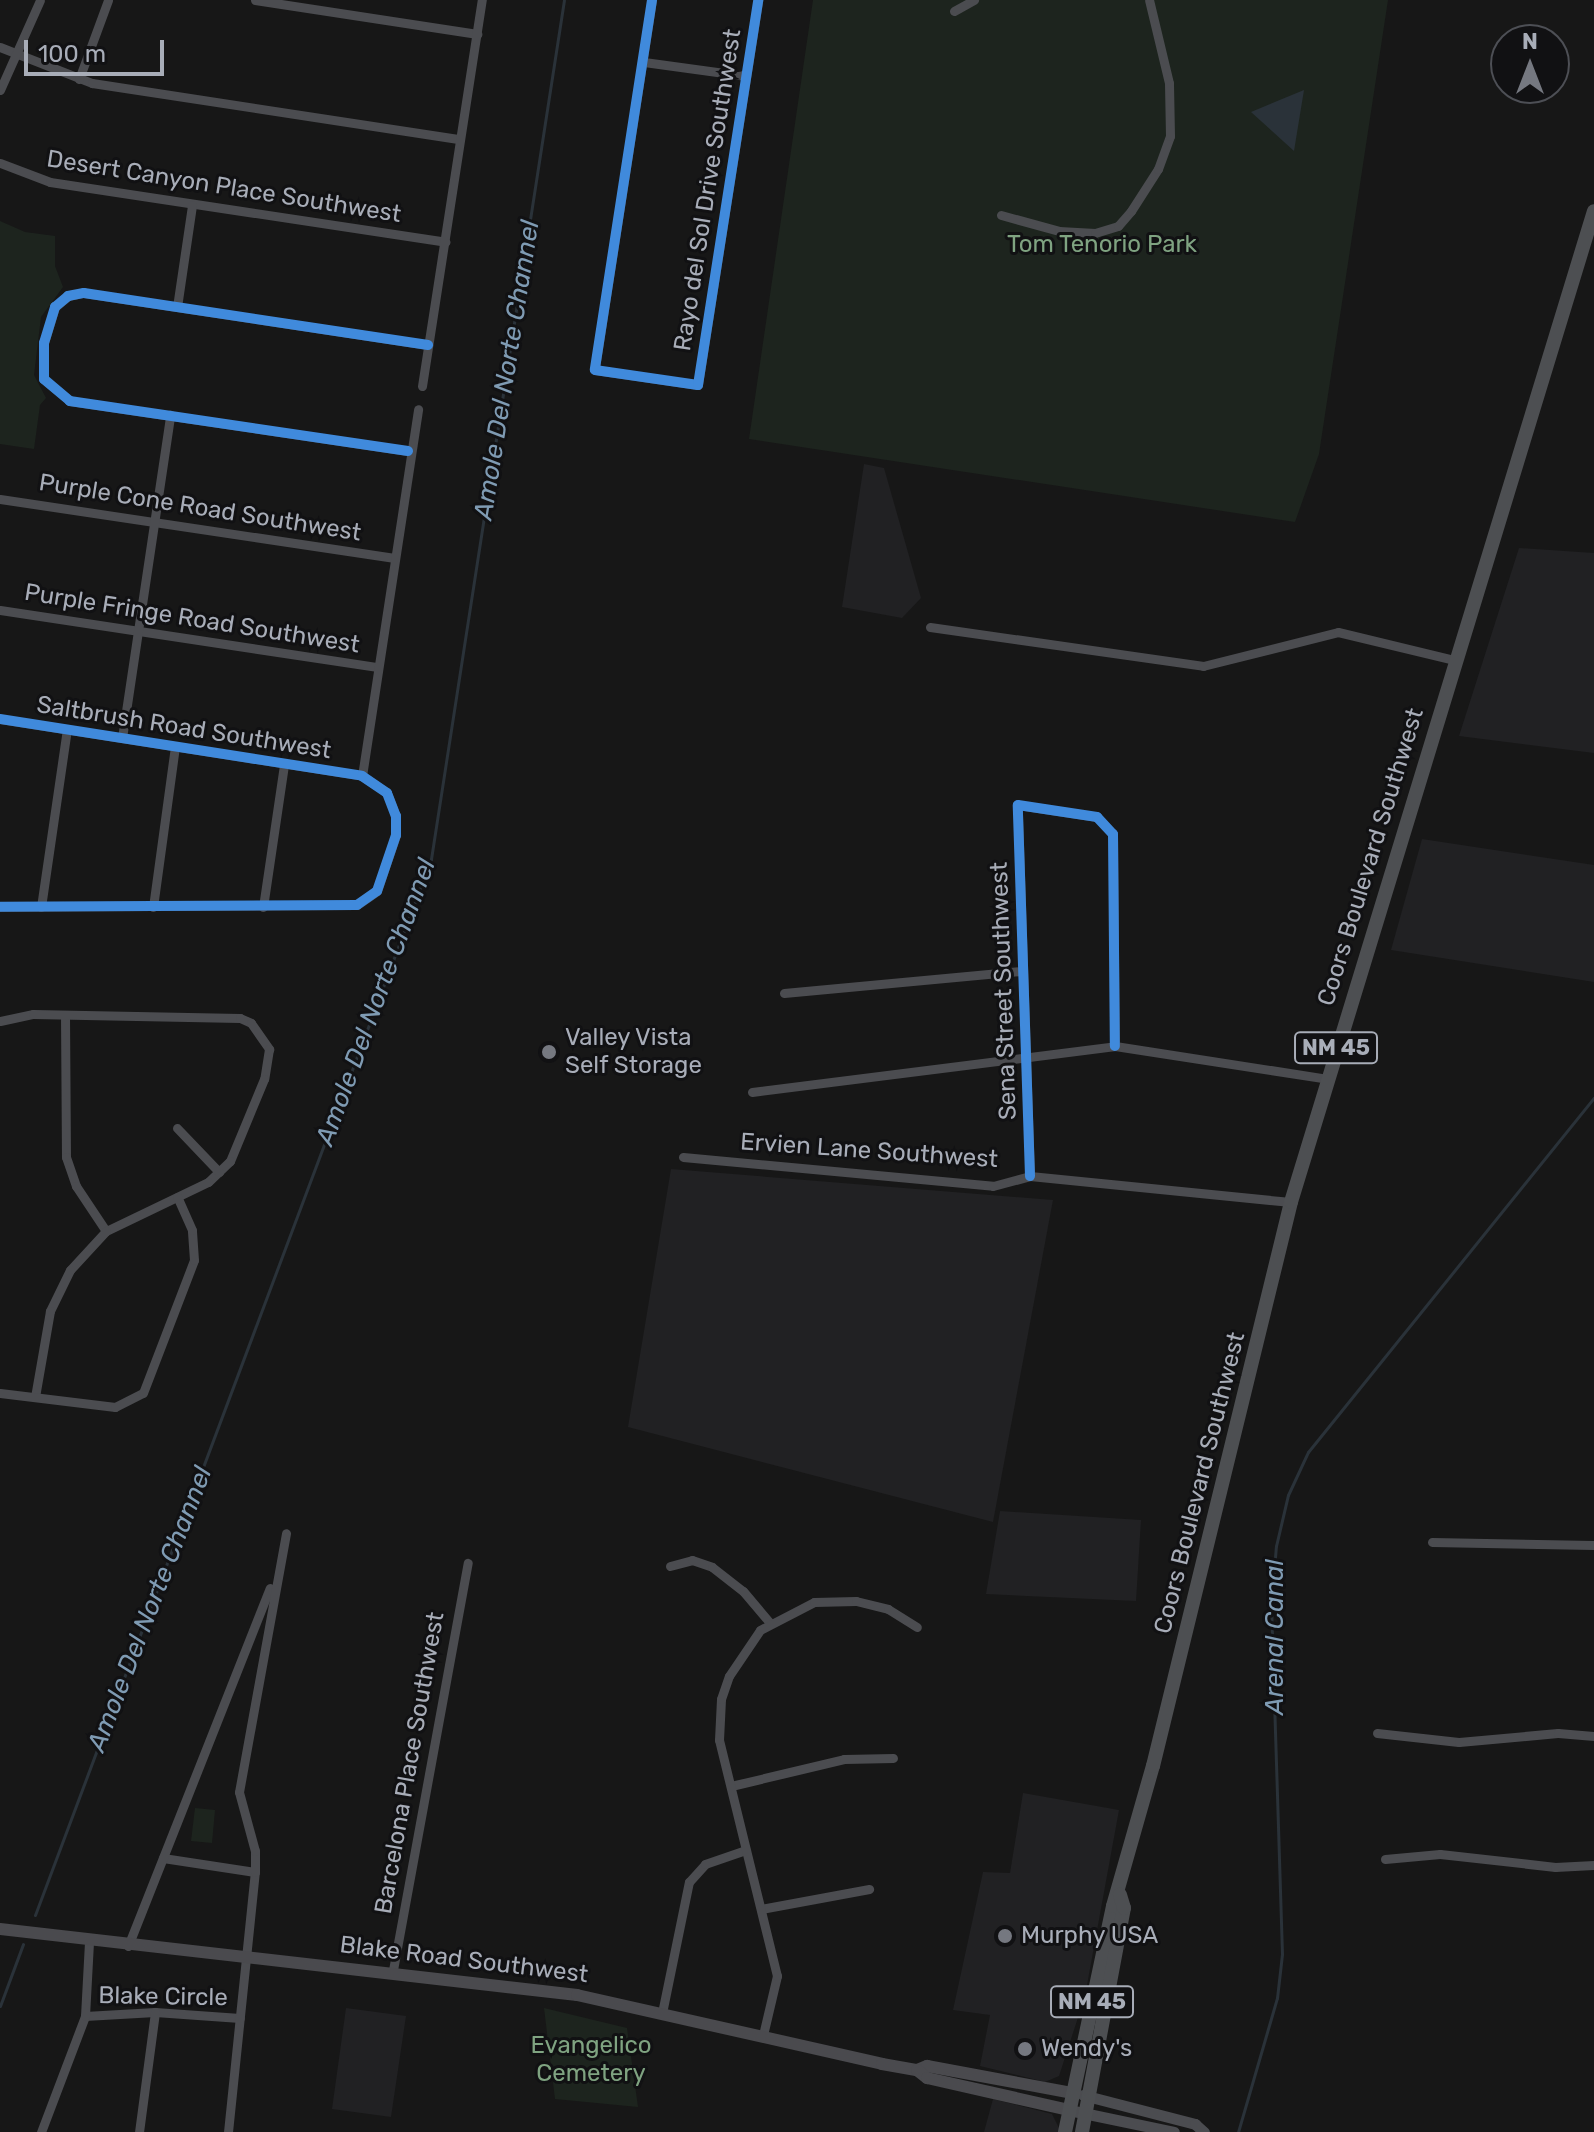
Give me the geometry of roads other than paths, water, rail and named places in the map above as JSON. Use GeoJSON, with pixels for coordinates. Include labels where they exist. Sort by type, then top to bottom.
{"type":"FeatureCollection","features":[{"type":"Feature","properties":{"kind":"main road","name":"Coors Boulevard Southwest"},"geometry":{"type":"LineString","coordinates":[[1065,2132],[1120,1895],[1291,1202],[1594,211]]}},
{"type":"Feature","properties":{"kind":"main road","name":"Coors Boulevard Southwest"},"geometry":{"type":"LineString","coordinates":[[1082,2132],[1124,1908],[1120,1895]]}},
{"type":"Feature","properties":{"kind":"main road","name":"Blake Road Southwest"},"geometry":{"type":"LineString","coordinates":[[6,1930],[245,1960],[393,1970],[577,1995],[917,2070],[927,2078],[1069,2110]]}},
{"type":"Feature","properties":{"kind":"main road","name":"Blake Road Southwest"},"geometry":{"type":"LineString","coordinates":[[917,2070],[927,2066],[1072,2093]]}},
{"type":"Feature","properties":{"kind":"street"},"geometry":{"type":"LineString","coordinates":[[0,90],[40,0]]}},
{"type":"Feature","properties":{"kind":"street"},"geometry":{"type":"LineString","coordinates":[[79,79],[108,0]]}},
{"type":"Feature","properties":{"kind":"street"},"geometry":{"type":"LineString","coordinates":[[255,0],[477,34]]}},
{"type":"Feature","properties":{"kind":"street"},"geometry":{"type":"LineString","coordinates":[[422,386],[482,0]]}},
{"type":"Feature","properties":{"kind":"street"},"geometry":{"type":"LineString","coordinates":[[652,0],[644,62],[746,76]]}},
{"type":"Feature","properties":{"kind":"street","name":"Rayo del Sol Drive Southwest"},"geometry":{"type":"LineString","coordinates":[[644,62],[595,370],[698,385],[758,0]]}},
{"type":"Feature","properties":{"kind":"street"},"geometry":{"type":"LineString","coordinates":[[954,11],[974,0]]}},
{"type":"Feature","properties":{"kind":"street"},"geometry":{"type":"LineString","coordinates":[[1001,215],[1059,231],[1095,233],[1118,226],[1131,211],[1158,169],[1170,136],[1169,83],[1149,0]]}},
{"type":"Feature","properties":{"kind":"street"},"geometry":{"type":"LineString","coordinates":[[0,47],[79,79],[460,139]]}},
{"type":"Feature","properties":{"kind":"street","name":"Desert Canyon Place Southwest"},"geometry":{"type":"LineString","coordinates":[[0,163],[50,182],[445,242]]}},
{"type":"Feature","properties":{"kind":"street"},"geometry":{"type":"LineString","coordinates":[[177,307],[192,205]]}},
{"type":"Feature","properties":{"kind":"street"},"geometry":{"type":"LineString","coordinates":[[408,451],[60,398],[44,379],[44,343],[55,307],[77,293],[428,345]]}},
{"type":"Feature","properties":{"kind":"street"},"geometry":{"type":"LineString","coordinates":[[0,907],[351,906],[371,898],[396,835],[396,816],[387,793],[362,776],[408,451],[418,409]]}},
{"type":"Feature","properties":{"kind":"street"},"geometry":{"type":"LineString","coordinates":[[122,738],[170,415]]}},
{"type":"Feature","properties":{"kind":"street","name":"Purple Cone Road Southwest"},"geometry":{"type":"LineString","coordinates":[[0,499],[395,558]]}},
{"type":"Feature","properties":{"kind":"street","name":"Purple Fringe Road Southwest"},"geometry":{"type":"LineString","coordinates":[[0,610],[378,667]]}},
{"type":"Feature","properties":{"kind":"street"},"geometry":{"type":"LineString","coordinates":[[930,627],[1203,666],[1338,632],[1455,660]]}},
{"type":"Feature","properties":{"kind":"street","name":"Saltbrush Road Southwest"},"geometry":{"type":"LineString","coordinates":[[0,719],[362,776]]}},
{"type":"Feature","properties":{"kind":"street"},"geometry":{"type":"LineString","coordinates":[[41,907],[67,729]]}},
{"type":"Feature","properties":{"kind":"street"},"geometry":{"type":"LineString","coordinates":[[153,907],[175,747]]}},
{"type":"Feature","properties":{"kind":"street"},"geometry":{"type":"LineString","coordinates":[[263,907],[284,764]]}},
{"type":"Feature","properties":{"kind":"street","name":"Sena Street Southwest"},"geometry":{"type":"LineString","coordinates":[[1030,1176],[1018,805],[1097,817],[1113,834],[1115,1046]]}},
{"type":"Feature","properties":{"kind":"street"},"geometry":{"type":"LineString","coordinates":[[784,993],[1021,971]]}},
{"type":"Feature","properties":{"kind":"street"},"geometry":{"type":"LineString","coordinates":[[0,1021],[65,1015],[230,1017],[251,1023],[269,1049],[264,1079],[235,1153],[219,1172],[177,1197],[106,1231],[70,1270],[55,1297],[35,1397]]}},
{"type":"Feature","properties":{"kind":"street"},"geometry":{"type":"LineString","coordinates":[[65,1015],[66,1157],[76,1186],[106,1231]]}},
{"type":"Feature","properties":{"kind":"street"},"geometry":{"type":"LineString","coordinates":[[752,1092],[1115,1046],[1327,1079]]}},
{"type":"Feature","properties":{"kind":"street"},"geometry":{"type":"LineString","coordinates":[[177,1128],[219,1172]]}},
{"type":"Feature","properties":{"kind":"street","name":"Ervien Lane Southwest"},"geometry":{"type":"LineString","coordinates":[[683,1157],[993,1186],[1030,1176],[1291,1202]]}},
{"type":"Feature","properties":{"kind":"street"},"geometry":{"type":"LineString","coordinates":[[0,1393],[115,1407],[130,1403],[152,1379],[191,1276],[192,1230],[177,1197]]}},
{"type":"Feature","properties":{"kind":"street"},"geometry":{"type":"LineString","coordinates":[[128,1946],[257,1611],[273,1582],[286,1533]]}},
{"type":"Feature","properties":{"kind":"street"},"geometry":{"type":"LineString","coordinates":[[1432,1542],[1594,1545]]}},
{"type":"Feature","properties":{"kind":"street"},"geometry":{"type":"LineString","coordinates":[[670,1566],[692,1560],[712,1567],[736,1584],[770,1623]]}},
{"type":"Feature","properties":{"kind":"street","name":"Barcelona Place Southwest"},"geometry":{"type":"LineString","coordinates":[[393,1970],[468,1563]]}},
{"type":"Feature","properties":{"kind":"street","name":"Blake Circle"},"geometry":{"type":"LineString","coordinates":[[228,2132],[255,1872],[255,1851],[239,1792],[273,1582]]}},
{"type":"Feature","properties":{"kind":"street"},"geometry":{"type":"LineString","coordinates":[[763,2035],[777,1976],[719,1740],[721,1699],[742,1652],[770,1623],[795,1608],[833,1600],[888,1609],[917,1627]]}},
{"type":"Feature","properties":{"kind":"street"},"geometry":{"type":"LineString","coordinates":[[1377,1733],[1459,1742],[1558,1733],[1594,1736]]}},
{"type":"Feature","properties":{"kind":"street"},"geometry":{"type":"LineString","coordinates":[[731,1786],[844,1759],[893,1758]]}},
{"type":"Feature","properties":{"kind":"street"},"geometry":{"type":"LineString","coordinates":[[662,2013],[689,1882],[705,1864],[746,1850]]}},
{"type":"Feature","properties":{"kind":"street"},"geometry":{"type":"LineString","coordinates":[[1385,1859],[1440,1854],[1555,1867],[1594,1865]]}},
{"type":"Feature","properties":{"kind":"street"},"geometry":{"type":"LineString","coordinates":[[163,1858],[255,1872]]}},
{"type":"Feature","properties":{"kind":"street"},"geometry":{"type":"LineString","coordinates":[[761,1909],[869,1889]]}},
{"type":"Feature","properties":{"kind":"street","name":"Blake Circle"},"geometry":{"type":"LineString","coordinates":[[41,2132],[85,2016],[89,1941]]}},
{"type":"Feature","properties":{"kind":"street"},"geometry":{"type":"LineString","coordinates":[[139,2132],[155,2012]]}},
{"type":"Feature","properties":{"kind":"street","name":"Blake Circle"},"geometry":{"type":"LineString","coordinates":[[85,2016],[155,2012],[240,2018]]}},
{"type":"Feature","properties":{"kind":"street","name":"Blake Road Southwest"},"geometry":{"type":"LineString","coordinates":[[1072,2093],[1195,2124],[1204,2132]]}},
{"type":"Feature","properties":{"kind":"street","name":"Blake Road Southwest"},"geometry":{"type":"LineString","coordinates":[[1069,2110],[1174,2132]]}},
{"type":"Feature","properties":{"kind":"waterway","name":"Amole Del Norte Channel"},"geometry":{"type":"LineString","coordinates":[[35,1915],[431,859],[564,0]]}},
{"type":"Feature","properties":{"kind":"waterway","name":"Arenal Canal"},"geometry":{"type":"LineString","coordinates":[[1238,2132],[1277,1998],[1282,1954],[1271,1604],[1276,1546],[1288,1495],[1308,1452],[1594,1098]]}},
{"type":"Feature","properties":{"kind":"waterway","name":"Amole Del Norte Channel"},"geometry":{"type":"LineString","coordinates":[[0,2006],[23,1944]]}},
{"type":"Feature","properties":{"kind":"place","name":"Valley Vista Self Storage"},"geometry":{"type":"Point","coordinates":[549,1052]}},
{"type":"Feature","properties":{"kind":"place","name":"Murphy USA"},"geometry":{"type":"Point","coordinates":[1005,1936]}},
{"type":"Feature","properties":{"kind":"place","name":"Wendy's"},"geometry":{"type":"Point","coordinates":[1025,2049]}},
{"type":"Feature","properties":{"kind":"park label","name":"Tom Tenorio Park"},"geometry":{"type":"Point","coordinates":[1102,245]}},
{"type":"Feature","properties":{"kind":"park label","name":"Evangelico Cemetery"},"geometry":{"type":"Point","coordinates":[591,2060]}}]}
